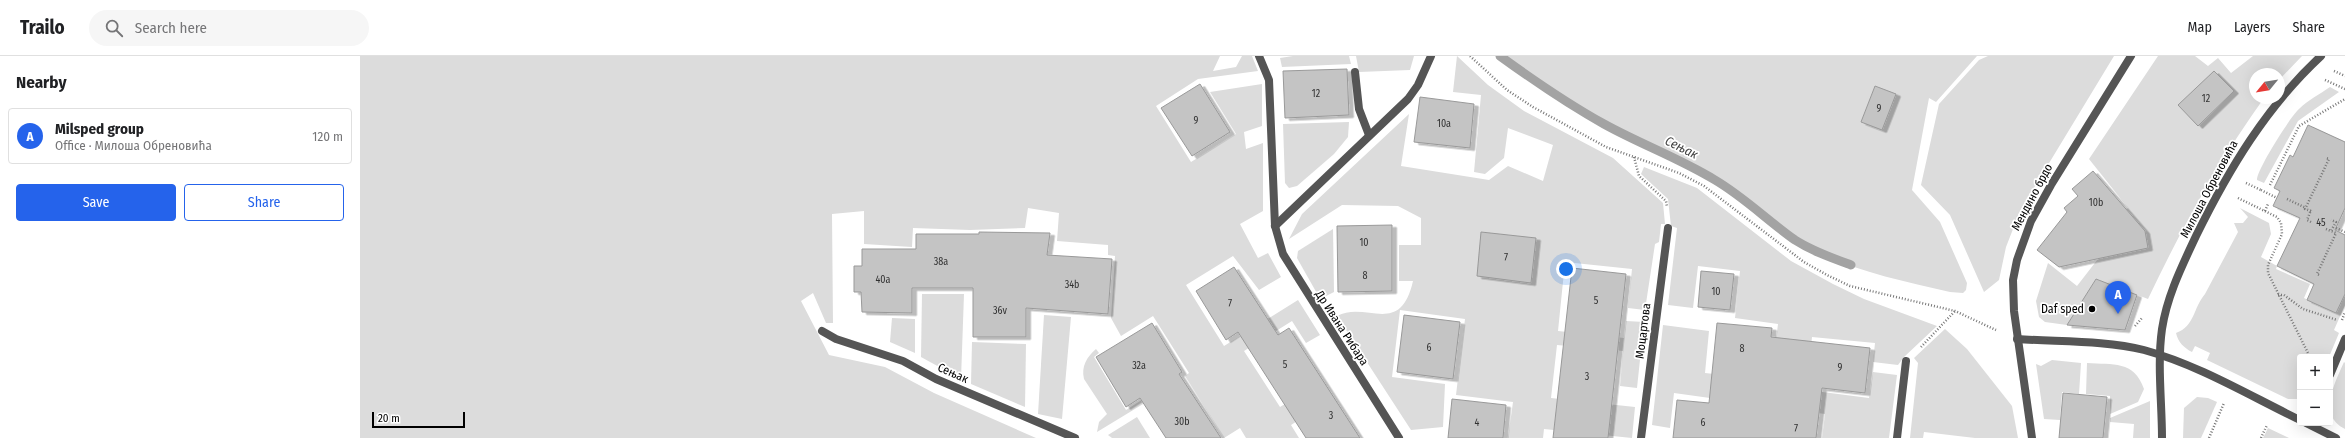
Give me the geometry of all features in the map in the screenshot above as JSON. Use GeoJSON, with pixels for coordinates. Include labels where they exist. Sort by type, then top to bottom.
{"type":"FeatureCollection","features":[{"type":"Feature","properties":{"kind":"street","name":"Др Ивана Рибара"},"geometry":{"type":"LineString","coordinates":[[1259,56],[1269,80],[1275,226],[1289,266],[1399,438]]}},
{"type":"Feature","properties":{"kind":"street"},"geometry":{"type":"LineString","coordinates":[[1275,226],[1408,99],[1418,85],[1431,56]]}},
{"type":"Feature","properties":{"kind":"street","name":"Мендино брдо"},"geometry":{"type":"LineString","coordinates":[[2032,438],[2017,339],[2013,280],[2023,241],[2051,185],[2131,56]]}},
{"type":"Feature","properties":{"kind":"street","name":"Милоша Обреновића"},"geometry":{"type":"LineString","coordinates":[[2162,438],[2162,330],[2169,300],[2187,255],[2212,203],[2238,158],[2267,115],[2321,56]]}},
{"type":"Feature","properties":{"kind":"street"},"geometry":{"type":"LineString","coordinates":[[1355,72],[1359,109],[1369,136]]}},
{"type":"Feature","properties":{"kind":"street","name":"Моцартова"},"geometry":{"type":"LineString","coordinates":[[1641,438],[1668,228]]}},
{"type":"Feature","properties":{"kind":"street","name":"Сењак"},"geometry":{"type":"LineString","coordinates":[[822,331],[836,339],[904,361],[936,379],[1075,438]]}},
{"type":"Feature","properties":{"kind":"street"},"geometry":{"type":"LineString","coordinates":[[2017,339],[2120,346],[2161,356],[2193,368],[2297,419]]}},
{"type":"Feature","properties":{"kind":"street"},"geometry":{"type":"LineString","coordinates":[[2333,368],[2345,339]]}},
{"type":"Feature","properties":{"kind":"street"},"geometry":{"type":"LineString","coordinates":[[1897,438],[1906,361]]}},
{"type":"Feature","properties":{"kind":"street"},"geometry":{"type":"LineString","coordinates":[[2314,426],[2336,438]]}},
{"type":"Feature","properties":{"kind":"path"},"geometry":{"type":"LineString","coordinates":[[1470,56],[1508,90],[1533,108],[1606,147],[1679,173],[1704,186],[1804,262],[1844,283],[1955,311],[2017,339]]}},
{"type":"Feature","properties":{"kind":"path"},"geometry":{"type":"LineString","coordinates":[[2329,82],[2345,89]]}},
{"type":"Feature","properties":{"kind":"path"},"geometry":{"type":"LineString","coordinates":[[2270,185],[2299,126],[2345,99]]}},
{"type":"Feature","properties":{"kind":"path"},"geometry":{"type":"LineString","coordinates":[[1634,157],[1639,176],[1666,201],[1667,208]]}},
{"type":"Feature","properties":{"kind":"path"},"geometry":{"type":"LineString","coordinates":[[2315,212],[2305,209],[2328,164],[2329,159],[2326,158]]}},
{"type":"Feature","properties":{"kind":"path"},"geometry":{"type":"LineString","coordinates":[[2252,186],[2277,198]]}},
{"type":"Feature","properties":{"kind":"path"},"geometry":{"type":"LineString","coordinates":[[2287,199],[2311,211]]}},
{"type":"Feature","properties":{"kind":"path"},"geometry":{"type":"LineString","coordinates":[[2244,201],[2279,219],[2282,225],[2282,234],[2268,269],[2278,295],[2308,354]]}},
{"type":"Feature","properties":{"kind":"path"},"geometry":{"type":"LineString","coordinates":[[2265,211],[2268,204]]}},
{"type":"Feature","properties":{"kind":"path"},"geometry":{"type":"LineString","coordinates":[[2311,211],[2307,220],[2311,222]]}},
{"type":"Feature","properties":{"kind":"path"},"geometry":{"type":"LineString","coordinates":[[2331,220],[2336,222],[2331,231]]}},
{"type":"Feature","properties":{"kind":"path"},"geometry":{"type":"LineString","coordinates":[[2336,228],[2345,232]]}},
{"type":"Feature","properties":{"kind":"path"},"geometry":{"type":"LineString","coordinates":[[2319,275],[2317,274],[2318,269],[2335,238],[2336,233],[2326,229]]}},
{"type":"Feature","properties":{"kind":"path"},"geometry":{"type":"LineString","coordinates":[[2278,295],[2284,294],[2303,309],[2339,321],[2345,312]]}},
{"type":"Feature","properties":{"kind":"path"},"geometry":{"type":"LineString","coordinates":[[1906,361],[1955,311]]}},
{"type":"Feature","properties":{"kind":"path"},"geometry":{"type":"LineString","coordinates":[[2131,330],[2143,316]]}},
{"type":"Feature","properties":{"kind":"path"},"geometry":{"type":"LineString","coordinates":[[2209,438],[2222,406]]}},
{"type":"Feature","properties":{"kind":"path"},"geometry":{"type":"LineString","coordinates":[[2261,438],[2268,423]]}},
{"type":"Feature","properties":{"kind":"shaded area"},"geometry":{"type":"Polygon","coordinates":[[[360,56],[1220,56],[1213,71],[1236,67],[1242,56],[1252,56],[1258,71],[1198,79],[1156,106],[1191,162],[1236,134],[1210,92],[1262,84],[1262,126],[1244,132],[1246,149],[1263,143],[1263,211],[1240,224],[1258,258],[1268,253],[1281,277],[1259,290],[1233,256],[1186,285],[1224,346],[1298,300],[1320,335],[1306,343],[1292,321],[1244,351],[1280,407],[1322,381],[1333,398],[1291,425],[1299,438],[1246,438],[1240,428],[1224,438],[1185,376],[1189,373],[1153,316],[1121,336],[1111,318],[1115,256],[1108,255],[1108,245],[1057,241],[1059,213],[1028,208],[1025,228],[970,230],[913,228],[912,247],[864,244],[864,211],[832,214],[833,323],[826,323],[813,293],[801,301],[829,355],[885,367],[934,393],[1036,438],[360,438],[360,56]]]}},
{"type":"Feature","properties":{"kind":"shaded area"},"geometry":{"type":"Polygon","coordinates":[[[1293,56],[1349,56],[1351,64],[1282,67],[1280,58],[1293,56]]]}},
{"type":"Feature","properties":{"kind":"shaded area"},"geometry":{"type":"Polygon","coordinates":[[[1356,56],[1414,56],[1410,70],[1359,72],[1356,56]]]}},
{"type":"Feature","properties":{"kind":"shaded area"},"geometry":{"type":"Polygon","coordinates":[[[1457,56],[1488,85],[1524,111],[1613,158],[1663,203],[1665,224],[1661,224],[1659,242],[1655,244],[1645,310],[1628,308],[1632,269],[1565,262],[1558,331],[1624,338],[1626,321],[1644,322],[1637,388],[1620,386],[1623,351],[1557,345],[1551,398],[1635,407],[1632,438],[1544,429],[1543,438],[1508,438],[1513,402],[1456,395],[1465,319],[1400,310],[1392,377],[1445,384],[1443,427],[1411,430],[1337,316],[1348,312],[1381,314],[1391,313],[1400,308],[1407,298],[1413,281],[1399,281],[1399,245],[1421,245],[1421,218],[1398,206],[1342,205],[1289,239],[1302,214],[1409,114],[1401,166],[1489,180],[1508,166],[1543,181],[1553,145],[1508,128],[1504,158],[1485,174],[1474,172],[1481,95],[1453,92],[1457,56]]]}},
{"type":"Feature","properties":{"kind":"shaded area"},"geometry":{"type":"Polygon","coordinates":[[[1505,56],[1977,56],[1936,102],[1929,98],[1912,190],[1940,222],[1967,283],[1966,290],[1963,293],[1950,292],[1894,279],[1857,268],[1821,253],[1791,236],[1716,181],[1695,168],[1642,145],[1617,132],[1505,56]]]}},
{"type":"Feature","properties":{"kind":"shaded area"},"geometry":{"type":"Polygon","coordinates":[[[1988,56],[2114,56],[2020,211],[2006,247],[1999,280],[1984,292],[1950,215],[1921,185],[1939,104],[1979,60],[1988,56]]]}},
{"type":"Feature","properties":{"kind":"shaded area"},"geometry":{"type":"Polygon","coordinates":[[[2158,56],[2195,56],[2208,66],[2218,58],[2231,73],[2253,56],[2302,56],[2285,74],[2285,68],[2249,68],[2249,104],[2260,104],[2216,171],[2187,221],[2148,299],[2096,279],[2067,325],[2045,322],[2039,317],[2036,301],[2048,263],[2077,286],[2108,246],[2096,235],[2128,208],[2089,159],[2158,56]]]}},
{"type":"Feature","properties":{"kind":"shaded area"},"geometry":{"type":"Polygon","coordinates":[[[2330,87],[2339,92],[2298,121],[2264,183],[2257,180],[2267,156],[2295,114],[2306,103],[2330,87]]]}},
{"type":"Feature","properties":{"kind":"shaded area"},"geometry":{"type":"Polygon","coordinates":[[[1349,122],[1348,137],[1334,154],[1297,186],[1289,188],[1285,183],[1283,124],[1349,122]]]}},
{"type":"Feature","properties":{"kind":"shaded area"},"geometry":{"type":"Polygon","coordinates":[[[1644,167],[1697,188],[1791,261],[1833,284],[1864,299],[1937,326],[1904,357],[1898,365],[1873,362],[1875,343],[1812,337],[1807,390],[1869,398],[1873,372],[1897,375],[1889,438],[1822,438],[1825,414],[1674,393],[1670,428],[1652,425],[1663,325],[1709,331],[1705,373],[1771,380],[1778,324],[1735,318],[1740,271],[1698,266],[1693,308],[1668,305],[1677,228],[1671,226],[1668,199],[1641,174],[1644,167]]]}},
{"type":"Feature","properties":{"kind":"shaded area"},"geometry":{"type":"Polygon","coordinates":[[[2240,208],[2269,223],[2271,234],[2261,257],[2277,266],[2276,269],[2310,284],[2304,298],[2336,313],[2345,294],[2345,305],[2334,330],[2339,333],[2330,354],[2297,354],[2297,399],[2288,399],[2207,360],[2210,353],[2195,346],[2192,352],[2186,349],[2178,339],[2176,333],[2187,326],[2238,232],[2234,223],[2243,223],[2248,217],[2240,208]]]}},
{"type":"Feature","properties":{"kind":"shaded area"},"geometry":{"type":"Polygon","coordinates":[[[1333,229],[1334,292],[1324,297],[1319,297],[1297,258],[1298,251],[1333,229]]]}},
{"type":"Feature","properties":{"kind":"shaded area"},"geometry":{"type":"Polygon","coordinates":[[[922,294],[964,294],[961,379],[921,357],[922,294]]]}},
{"type":"Feature","properties":{"kind":"shaded area"},"geometry":{"type":"Polygon","coordinates":[[[1044,315],[1071,317],[1062,419],[1038,414],[1044,315]]]}},
{"type":"Feature","properties":{"kind":"shaded area"},"geometry":{"type":"Polygon","coordinates":[[[892,318],[915,319],[915,353],[890,342],[892,318]]]}},
{"type":"Feature","properties":{"kind":"shaded area"},"geometry":{"type":"Polygon","coordinates":[[[1945,329],[1967,349],[2012,406],[2018,438],[1975,438],[1924,432],[1923,438],[1910,438],[1918,363],[1914,358],[1945,329]]]}},
{"type":"Feature","properties":{"kind":"shaded area"},"geometry":{"type":"Polygon","coordinates":[[[972,342],[1026,344],[1025,407],[971,384],[972,342]]]}},
{"type":"Feature","properties":{"kind":"shaded area"},"geometry":{"type":"Polygon","coordinates":[[[1096,349],[1099,353],[1094,357],[1126,410],[1173,380],[1176,384],[1097,432],[1099,422],[1107,414],[1084,379],[1083,374],[1086,362],[1096,349]]]}},
{"type":"Feature","properties":{"kind":"shaded area"},"geometry":{"type":"Polygon","coordinates":[[[2052,360],[2081,363],[2079,394],[2062,392],[2060,420],[2044,419],[2036,364],[2041,366],[2052,360]]]}},
{"type":"Feature","properties":{"kind":"shaded area"},"geometry":{"type":"Polygon","coordinates":[[[2344,362],[2345,429],[2337,423],[2333,417],[2333,389],[2344,362]]]}},
{"type":"Feature","properties":{"kind":"shaded area"},"geometry":{"type":"Polygon","coordinates":[[[2087,363],[2114,364],[2122,366],[2135,373],[2144,389],[2138,402],[2110,414],[2110,396],[2086,394],[2087,363]]]}},
{"type":"Feature","properties":{"kind":"shaded area"},"geometry":{"type":"Polygon","coordinates":[[[2197,397],[2208,398],[2217,402],[2201,438],[2183,438],[2184,408],[2197,397]]]}},
{"type":"Feature","properties":{"kind":"shaded area"},"geometry":{"type":"Polygon","coordinates":[[[2150,401],[2150,438],[2133,438],[2134,424],[2110,422],[2110,418],[2150,401]]]}},
{"type":"Feature","properties":{"kind":"shaded area"},"geometry":{"type":"Polygon","coordinates":[[[1137,417],[1150,438],[1112,438],[1108,435],[1137,417]]]}},
{"type":"Feature","properties":{"kind":"shaded area"},"geometry":{"type":"Polygon","coordinates":[[[2268,428],[2289,438],[2263,438],[2268,428]]]}},
{"type":"Feature","properties":{"kind":"building"},"geometry":{"type":"Polygon","coordinates":[[[1347,69],[1349,115],[1285,118],[1283,71],[1347,69]]]}},
{"type":"Feature","properties":{"kind":"building"},"geometry":{"type":"Polygon","coordinates":[[[2214,71],[2234,91],[2198,126],[2178,105],[2214,71]]]}},
{"type":"Feature","properties":{"kind":"building"},"geometry":{"type":"Polygon","coordinates":[[[1200,84],[1230,132],[1192,156],[1161,108],[1200,84]]]}},
{"type":"Feature","properties":{"kind":"building"},"geometry":{"type":"Polygon","coordinates":[[[1875,86],[1896,94],[1882,130],[1861,122],[1875,86]]]}},
{"type":"Feature","properties":{"kind":"building"},"geometry":{"type":"Polygon","coordinates":[[[1420,97],[1474,104],[1470,148],[1414,142],[1420,97]]]}},
{"type":"Feature","properties":{"kind":"building"},"geometry":{"type":"Polygon","coordinates":[[[2308,125],[2345,142],[2345,208],[2335,230],[2345,235],[2345,294],[2336,313],[2307,300],[2314,284],[2277,266],[2300,218],[2273,206],[2280,191],[2274,188],[2290,155],[2293,157],[2308,125]]]}},
{"type":"Feature","properties":{"kind":"building"},"geometry":{"type":"Polygon","coordinates":[[[2093,171],[2145,231],[2148,248],[2059,267],[2037,250],[2067,212],[2064,208],[2078,196],[2072,189],[2093,171]]]}},
{"type":"Feature","properties":{"kind":"building"},"geometry":{"type":"Polygon","coordinates":[[[1392,225],[1392,291],[1338,292],[1337,226],[1392,225]]]}},
{"type":"Feature","properties":{"kind":"building"},"geometry":{"type":"Polygon","coordinates":[[[979,232],[1050,233],[1047,255],[1112,259],[1108,314],[1026,308],[1026,337],[973,337],[973,288],[912,288],[912,313],[862,312],[861,292],[854,292],[854,266],[862,266],[862,249],[916,249],[916,234],[979,234],[979,232]]]}},
{"type":"Feature","properties":{"kind":"building"},"geometry":{"type":"Polygon","coordinates":[[[1481,232],[1536,238],[1531,283],[1477,276],[1481,232]]]}},
{"type":"Feature","properties":{"kind":"building"},"geometry":{"type":"Polygon","coordinates":[[[1234,267],[1278,335],[1289,328],[1360,438],[1306,438],[1238,332],[1226,340],[1196,291],[1234,267]]]}},
{"type":"Feature","properties":{"kind":"building"},"geometry":{"type":"Polygon","coordinates":[[[1572,268],[1626,274],[1608,438],[1553,438],[1572,268]]]}},
{"type":"Feature","properties":{"kind":"building"},"geometry":{"type":"Polygon","coordinates":[[[1701,271],[1734,274],[1730,310],[1698,307],[1701,271]]]}},
{"type":"Feature","properties":{"kind":"building"},"geometry":{"type":"Polygon","coordinates":[[[2096,279],[2137,295],[2125,330],[2067,325],[2096,279]]]}},
{"type":"Feature","properties":{"kind":"building"},"geometry":{"type":"Polygon","coordinates":[[[1404,315],[1460,322],[1453,379],[1397,372],[1404,315]]]}},
{"type":"Feature","properties":{"kind":"building"},"geometry":{"type":"Polygon","coordinates":[[[1152,323],[1182,372],[1179,374],[1221,438],[1166,438],[1140,398],[1126,407],[1096,357],[1152,323]]]}},
{"type":"Feature","properties":{"kind":"building"},"geometry":{"type":"Polygon","coordinates":[[[1717,323],[1772,328],[1771,337],[1870,348],[1865,393],[1822,388],[1816,438],[1673,438],[1677,400],[1709,403],[1717,323]]]}},
{"type":"Feature","properties":{"kind":"building"},"geometry":{"type":"Polygon","coordinates":[[[2063,393],[2107,397],[2103,438],[2059,438],[2063,393]]]}},
{"type":"Feature","properties":{"kind":"building"},"geometry":{"type":"Polygon","coordinates":[[[1452,399],[1506,405],[1503,438],[1448,438],[1452,399]]]}},
{"type":"Feature","properties":{"kind":"waterway","name":"Сењак"},"geometry":{"type":"LineString","coordinates":[[1500,56],[1551,92],[1591,116],[1715,180],[1736,194],[1785,233],[1808,248],[1851,265]]}},
{"type":"Feature","properties":{"kind":"place","name":"Daf sped"},"geometry":{"type":"Point","coordinates":[2092,309]}},
{"type":"Feature","properties":{"kind":"place","name":"Milsped group"},"geometry":{"type":"Point","coordinates":[2118,314]}}]}
